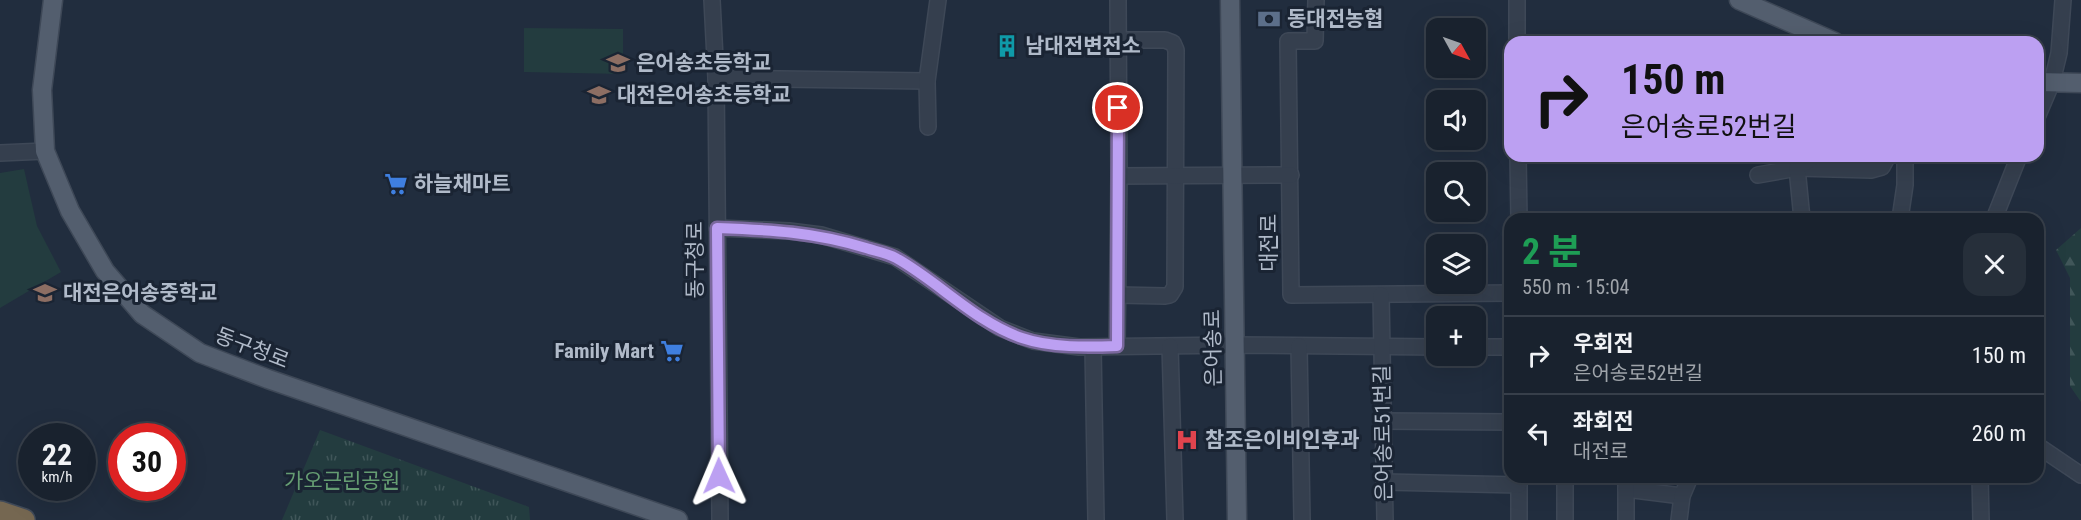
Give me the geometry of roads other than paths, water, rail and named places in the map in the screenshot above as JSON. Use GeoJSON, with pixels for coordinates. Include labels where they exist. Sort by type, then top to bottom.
{"type":"FeatureCollection","features":[{"type":"Feature","properties":{"kind":"highway"},"geometry":{"type":"LineString","coordinates":[[0,512],[24,520]]}},
{"type":"Feature","properties":{"kind":"main road","name":"동구청로"},"geometry":{"type":"LineString","coordinates":[[53,0],[42,90],[45,151],[70,211],[105,272],[142,314],[200,353],[268,379],[678,520]]}},
{"type":"Feature","properties":{"kind":"main road","name":"은어송로"},"geometry":{"type":"LineString","coordinates":[[1230,0],[1237,520]]}},
{"type":"Feature","properties":{"kind":"main road"},"geometry":{"type":"LineString","coordinates":[[1738,0],[1821,36]]}},
{"type":"Feature","properties":{"kind":"main road"},"geometry":{"type":"LineString","coordinates":[[2045,82],[2081,83]]}},
{"type":"Feature","properties":{"kind":"street","name":"동구청로"},"geometry":{"type":"LineString","coordinates":[[712,0],[716,78],[720,520]]}},
{"type":"Feature","properties":{"kind":"street"},"geometry":{"type":"LineString","coordinates":[[928,128],[927,81],[938,0]]}},
{"type":"Feature","properties":{"kind":"street"},"geometry":{"type":"LineString","coordinates":[[1117,346],[1118,0]]}},
{"type":"Feature","properties":{"kind":"street","name":"대전로"},"geometry":{"type":"LineString","coordinates":[[1316,0],[1315,41],[1288,41],[1291,295],[1504,293]]}},
{"type":"Feature","properties":{"kind":"street"},"geometry":{"type":"LineString","coordinates":[[1517,0],[1517,36]]}},
{"type":"Feature","properties":{"kind":"street"},"geometry":{"type":"LineString","coordinates":[[2045,82],[2059,53],[2063,0]]}},
{"type":"Feature","properties":{"kind":"street"},"geometry":{"type":"LineString","coordinates":[[1118,40],[1165,40],[1173,43],[1176,50],[1177,176],[1175,287],[1170,295],[1165,296],[1118,295]]}},
{"type":"Feature","properties":{"kind":"street"},"geometry":{"type":"LineString","coordinates":[[716,78],[927,81]]}},
{"type":"Feature","properties":{"kind":"street"},"geometry":{"type":"LineString","coordinates":[[0,153],[45,151]]}},
{"type":"Feature","properties":{"kind":"street"},"geometry":{"type":"LineString","coordinates":[[1518,162],[1519,213]]}},
{"type":"Feature","properties":{"kind":"street"},"geometry":{"type":"LineString","coordinates":[[1797,168],[1806,162]]}},
{"type":"Feature","properties":{"kind":"street"},"geometry":{"type":"LineString","coordinates":[[1758,175],[1797,168],[1871,170],[1882,167],[1885,162]]}},
{"type":"Feature","properties":{"kind":"street"},"geometry":{"type":"LineString","coordinates":[[1901,213],[1905,185],[1905,162]]}},
{"type":"Feature","properties":{"kind":"street"},"geometry":{"type":"LineString","coordinates":[[1996,213],[2017,162]]}},
{"type":"Feature","properties":{"kind":"street"},"geometry":{"type":"LineString","coordinates":[[1797,168],[1801,213]]}},
{"type":"Feature","properties":{"kind":"street"},"geometry":{"type":"LineString","coordinates":[[1119,176],[1291,176]]}},
{"type":"Feature","properties":{"kind":"street","name":"은어송로51번길"},"geometry":{"type":"LineString","coordinates":[[717,228],[789,231],[821,235],[895,257],[1000,328],[1022,338],[1093,347],[1236,345],[1426,347]]}},
{"type":"Feature","properties":{"kind":"street","name":"은어송로51번길"},"geometry":{"type":"LineString","coordinates":[[1381,295],[1385,520]]}},
{"type":"Feature","properties":{"kind":"street"},"geometry":{"type":"LineString","coordinates":[[1170,346],[1175,520]]}},
{"type":"Feature","properties":{"kind":"street"},"geometry":{"type":"LineString","coordinates":[[1299,346],[1302,520]]}},
{"type":"Feature","properties":{"kind":"street"},"geometry":{"type":"LineString","coordinates":[[1093,347],[1096,520]]}},
{"type":"Feature","properties":{"kind":"street"},"geometry":{"type":"LineString","coordinates":[[1486,347],[1504,347]]}},
{"type":"Feature","properties":{"kind":"street"},"geometry":{"type":"LineString","coordinates":[[1383,420],[1504,422]]}},
{"type":"Feature","properties":{"kind":"street"},"geometry":{"type":"LineString","coordinates":[[2044,450],[2081,475]]}},
{"type":"Feature","properties":{"kind":"street"},"geometry":{"type":"LineString","coordinates":[[1384,482],[1504,481]]}},
{"type":"Feature","properties":{"kind":"street"},"geometry":{"type":"LineString","coordinates":[[1519,483],[1520,520]]}},
{"type":"Feature","properties":{"kind":"street"},"geometry":{"type":"LineString","coordinates":[[1564,520],[1565,483]]}},
{"type":"Feature","properties":{"kind":"street"},"geometry":{"type":"LineString","coordinates":[[1626,520],[1626,483],[1682,496]]}},
{"type":"Feature","properties":{"kind":"street"},"geometry":{"type":"LineString","coordinates":[[1679,520],[1682,496],[1687,483]]}},
{"type":"Feature","properties":{"kind":"street"},"geometry":{"type":"LineString","coordinates":[[1980,483],[1981,520]]}},
{"type":"Feature","properties":{"kind":"place","name":"동대전농협"},"geometry":{"type":"Point","coordinates":[1269,19]}},
{"type":"Feature","properties":{"kind":"place","name":"남대전변전소"},"geometry":{"type":"Point","coordinates":[1007,46]}},
{"type":"Feature","properties":{"kind":"place","name":"은어송초등학교"},"geometry":{"type":"Point","coordinates":[618,63]}},
{"type":"Feature","properties":{"kind":"place","name":"대전은어송초등학교"},"geometry":{"type":"Point","coordinates":[599,95]}},
{"type":"Feature","properties":{"kind":"place","name":"하늘채마트"},"geometry":{"type":"Point","coordinates":[396,184]}},
{"type":"Feature","properties":{"kind":"place","name":"대전은어송중학교"},"geometry":{"type":"Point","coordinates":[45,293]}},
{"type":"Feature","properties":{"kind":"place","name":"Family Mart"},"geometry":{"type":"Point","coordinates":[672,351]}},
{"type":"Feature","properties":{"kind":"place","name":"참조은이비인후과"},"geometry":{"type":"Point","coordinates":[1187,440]}},
{"type":"Feature","properties":{"kind":"park label","name":"가오근린공원"},"geometry":{"type":"Point","coordinates":[342,481]}}]}
